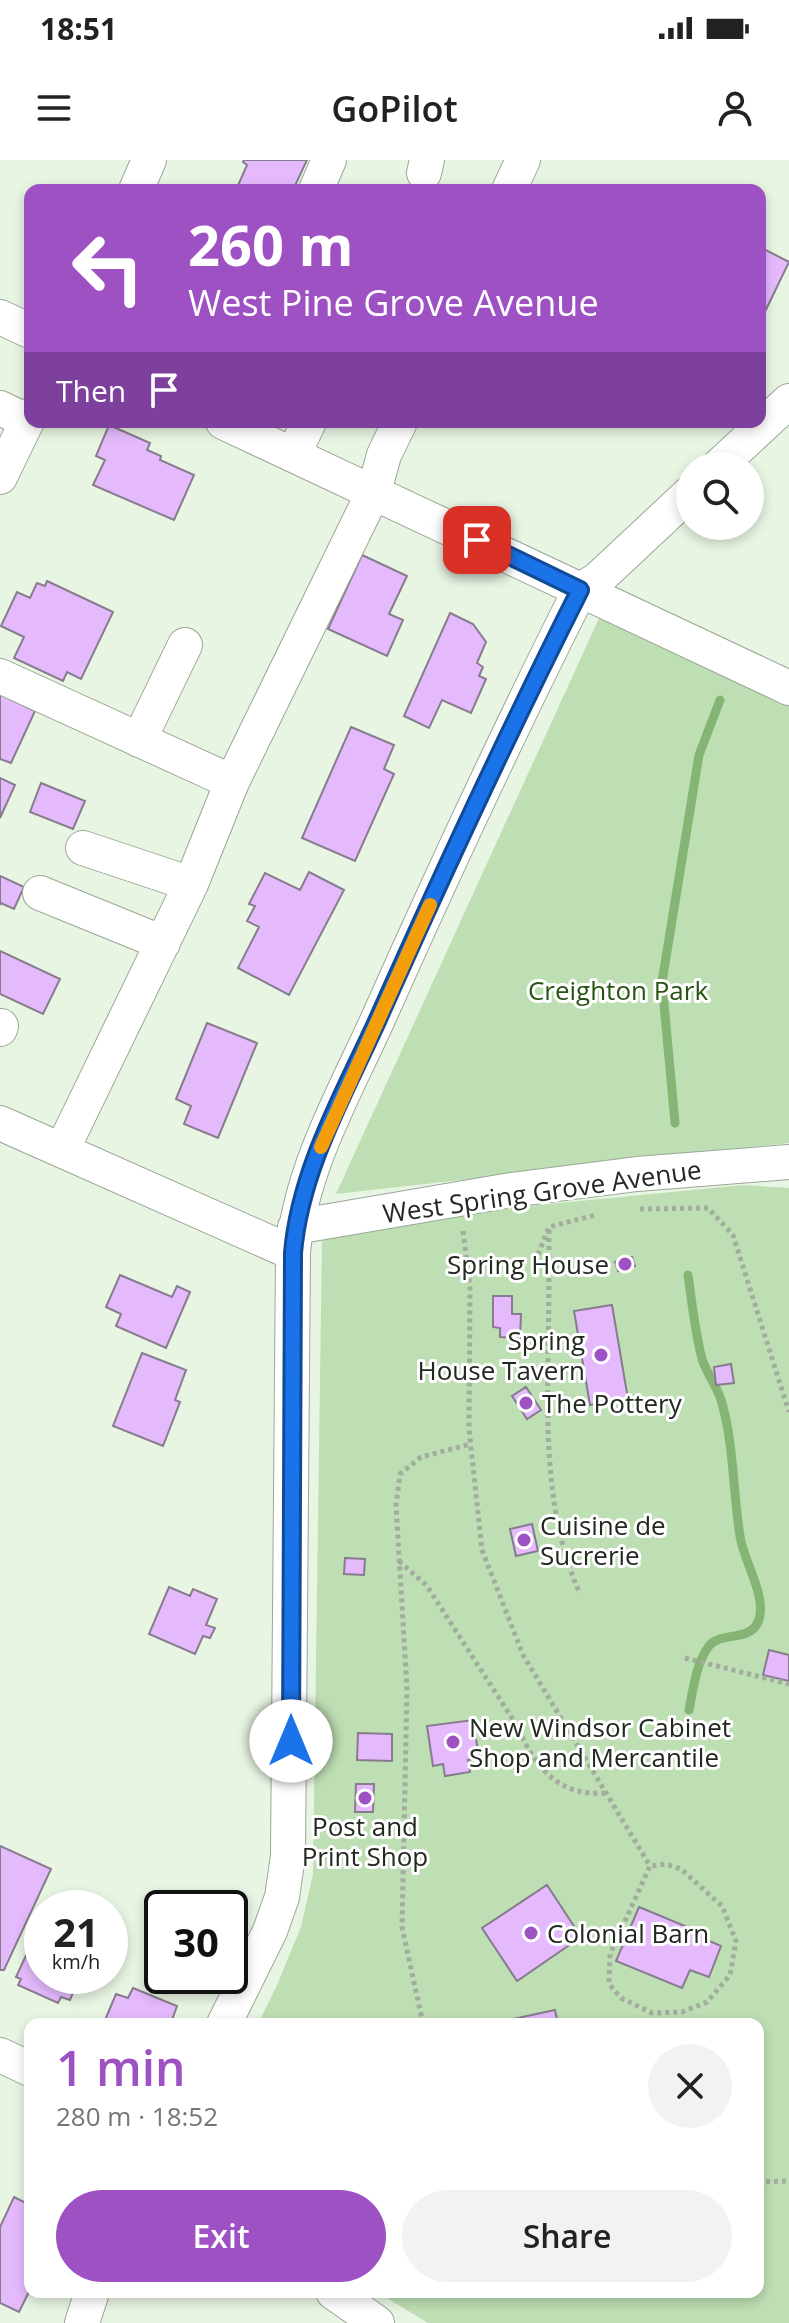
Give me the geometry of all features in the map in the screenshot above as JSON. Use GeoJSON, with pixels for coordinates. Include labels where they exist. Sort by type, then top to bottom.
{"type":"FeatureCollection","features":[{"type":"Feature","properties":{"kind":"street"},"geometry":{"type":"LineString","coordinates":[[139,184],[149,160]]}},
{"type":"Feature","properties":{"kind":"street"},"geometry":{"type":"LineString","coordinates":[[319,184],[329,160]]}},
{"type":"Feature","properties":{"kind":"street"},"geometry":{"type":"LineString","coordinates":[[512,184],[523,160]]}},
{"type":"Feature","properties":{"kind":"street"},"geometry":{"type":"LineString","coordinates":[[0,317],[24,328]]}},
{"type":"Feature","properties":{"kind":"street"},"geometry":{"type":"LineString","coordinates":[[766,422],[789,401]]}},
{"type":"Feature","properties":{"kind":"street"},"geometry":{"type":"LineString","coordinates":[[0,477],[19,415]]}},
{"type":"Feature","properties":{"kind":"street"},"geometry":{"type":"LineString","coordinates":[[236,428],[789,688]]}},
{"type":"Feature","properties":{"kind":"street"},"geometry":{"type":"LineString","coordinates":[[293,455],[306,428]]}},
{"type":"Feature","properties":{"kind":"street"},"geometry":{"type":"LineString","coordinates":[[62,1150],[191,884],[232,782],[374,491],[384,455],[397,428]]}},
{"type":"Feature","properties":{"kind":"street"},"geometry":{"type":"LineString","coordinates":[[734,452],[760,428]]}},
{"type":"Feature","properties":{"kind":"street"},"geometry":{"type":"LineString","coordinates":[[227,2018],[270,1931],[282,1897],[288,1856],[294,1240],[312,1168],[509,732],[580,590],[597,580],[676,506]]}},
{"type":"Feature","properties":{"kind":"street"},"geometry":{"type":"LineString","coordinates":[[139,740],[185,645]]}},
{"type":"Feature","properties":{"kind":"street"},"geometry":{"type":"LineString","coordinates":[[0,676],[232,782]]}},
{"type":"Feature","properties":{"kind":"street"},"geometry":{"type":"LineString","coordinates":[[83,848],[191,884]]}},
{"type":"Feature","properties":{"kind":"street"},"geometry":{"type":"LineString","coordinates":[[40,893],[163,943]]}},
{"type":"Feature","properties":{"kind":"street"},"geometry":{"type":"LineString","coordinates":[[0,1123],[294,1240]]}},
{"type":"Feature","properties":{"kind":"street","name":"West Spring Grove Avenue"},"geometry":{"type":"LineString","coordinates":[[294,1240],[460,1199],[637,1174],[789,1162]]}},
{"type":"Feature","properties":{"kind":"street"},"geometry":{"type":"LineString","coordinates":[[0,2055],[24,2066]]}},
{"type":"Feature","properties":{"kind":"street"},"geometry":{"type":"LineString","coordinates":[[82,2323],[90,2298]]}},
{"type":"Feature","properties":{"kind":"street"},"geometry":{"type":"LineString","coordinates":[[342,2298],[377,2323]]}},
{"type":"Feature","properties":{"kind":"path"},"geometry":{"type":"LineString","coordinates":[[545,1186],[549,1227],[547,1429],[552,1489],[566,1563],[580,1594]]}},
{"type":"Feature","properties":{"kind":"path"},"geometry":{"type":"LineString","coordinates":[[460,1199],[470,1288],[471,1444],[482,1550],[523,1655],[650,1866]]}},
{"type":"Feature","properties":{"kind":"path"},"geometry":{"type":"LineString","coordinates":[[629,1210],[708,1208],[733,1235],[789,1412]]}},
{"type":"Feature","properties":{"kind":"path"},"geometry":{"type":"LineString","coordinates":[[549,1227],[600,1213]]}},
{"type":"Feature","properties":{"kind":"path"},"geometry":{"type":"LineString","coordinates":[[535,1262],[549,1227]]}},
{"type":"Feature","properties":{"kind":"path"},"geometry":{"type":"LineString","coordinates":[[422,2018],[402,1927],[407,1689],[396,1505],[400,1474],[421,1457],[471,1444]]}},
{"type":"Feature","properties":{"kind":"path"},"geometry":{"type":"LineString","coordinates":[[398,1560],[427,1586],[517,1726],[526,1747],[553,1781],[586,1795],[606,1793]]}},
{"type":"Feature","properties":{"kind":"path"},"geometry":{"type":"LineString","coordinates":[[685,1658],[789,1684]]}},
{"type":"Feature","properties":{"kind":"path"},"geometry":{"type":"LineString","coordinates":[[666,1864],[681,1869],[722,1906],[736,1941],[730,1975],[707,2002],[682,2012],[652,2013],[621,1998],[609,1984],[610,1954],[650,1866],[666,1864]]}},
{"type":"Feature","properties":{"kind":"path"},"geometry":{"type":"LineString","coordinates":[[764,2182],[789,2179]]}},
{"type":"Feature","properties":{"kind":"green space","name":"Creighton Park"},"geometry":{"type":"Polygon","coordinates":[[[600,616],[789,703],[789,1143],[336,1194],[600,616]]]}},
{"type":"Feature","properties":{"kind":"green space"},"geometry":{"type":"Polygon","coordinates":[[[743,1185],[789,1188],[789,2323],[428,2323],[387,2298],[764,2298],[764,2018],[261,2018],[301,1927],[313,1874],[322,1239],[507,1208],[743,1185]]]}},
{"type":"Feature","properties":{"kind":"building"},"geometry":{"type":"Polygon","coordinates":[[[307,160],[296,184],[239,184],[247,165],[243,162],[307,160]]]}},
{"type":"Feature","properties":{"kind":"building"},"geometry":{"type":"Polygon","coordinates":[[[766,250],[789,262],[766,310],[766,250]]]}},
{"type":"Feature","properties":{"kind":"building"},"geometry":{"type":"Polygon","coordinates":[[[108,428],[116,428],[150,443],[147,450],[161,456],[160,460],[194,475],[174,520],[93,485],[105,460],[96,456],[108,428]]]}},
{"type":"Feature","properties":{"kind":"building"},"geometry":{"type":"Polygon","coordinates":[[[362,555],[407,576],[389,614],[403,620],[387,656],[328,629],[362,555]]]}},
{"type":"Feature","properties":{"kind":"building"},"geometry":{"type":"Polygon","coordinates":[[[47,581],[113,612],[81,679],[67,672],[63,681],[14,658],[24,637],[1,626],[17,592],[30,598],[37,583],[45,586],[47,581]]]}},
{"type":"Feature","properties":{"kind":"building"},"geometry":{"type":"Polygon","coordinates":[[[450,613],[473,624],[486,642],[477,663],[483,667],[479,676],[486,679],[471,713],[442,700],[429,728],[404,716],[450,613]]]}},
{"type":"Feature","properties":{"kind":"building"},"geometry":{"type":"Polygon","coordinates":[[[0,694],[35,711],[11,763],[0,759],[0,694]]]}},
{"type":"Feature","properties":{"kind":"building"},"geometry":{"type":"Polygon","coordinates":[[[351,727],[394,745],[384,769],[394,774],[355,861],[302,838],[351,727]]]}},
{"type":"Feature","properties":{"kind":"building"},"geometry":{"type":"Polygon","coordinates":[[[0,778],[15,785],[0,818],[0,778]]]}},
{"type":"Feature","properties":{"kind":"building"},"geometry":{"type":"Polygon","coordinates":[[[41,783],[85,801],[73,829],[30,812],[41,783]]]}},
{"type":"Feature","properties":{"kind":"building"},"geometry":{"type":"Polygon","coordinates":[[[309,872],[344,890],[289,995],[238,968],[259,927],[247,921],[255,906],[249,904],[265,873],[300,890],[309,872]]]}},
{"type":"Feature","properties":{"kind":"building"},"geometry":{"type":"Polygon","coordinates":[[[0,876],[24,887],[14,909],[0,905],[0,876]]]}},
{"type":"Feature","properties":{"kind":"building"},"geometry":{"type":"Polygon","coordinates":[[[0,951],[60,979],[43,1014],[0,994],[0,951]]]}},
{"type":"Feature","properties":{"kind":"building"},"geometry":{"type":"Polygon","coordinates":[[[207,1023],[257,1043],[218,1138],[184,1124],[191,1106],[176,1099],[207,1023]]]}},
{"type":"Feature","properties":{"kind":"building","name":"Spring House"},"geometry":{"type":"Polygon","coordinates":[[[632,1257],[635,1266],[618,1271],[615,1262],[632,1257]]]}},
{"type":"Feature","properties":{"kind":"building"},"geometry":{"type":"Polygon","coordinates":[[[120,1275],[172,1297],[177,1286],[190,1292],[166,1348],[116,1326],[121,1314],[106,1307],[120,1275]]]}},
{"type":"Feature","properties":{"kind":"building"},"geometry":{"type":"Polygon","coordinates":[[[493,1296],[512,1296],[512,1314],[521,1314],[520,1338],[500,1337],[500,1328],[493,1327],[493,1296]]]}},
{"type":"Feature","properties":{"kind":"building","name":"Spring House Tavern"},"geometry":{"type":"Polygon","coordinates":[[[612,1305],[628,1399],[590,1405],[574,1311],[612,1305]]]}},
{"type":"Feature","properties":{"kind":"building"},"geometry":{"type":"Polygon","coordinates":[[[142,1353],[186,1370],[175,1400],[180,1402],[163,1446],[113,1426],[142,1353]]]}},
{"type":"Feature","properties":{"kind":"building"},"geometry":{"type":"Polygon","coordinates":[[[731,1364],[734,1383],[716,1385],[714,1367],[731,1364]]]}},
{"type":"Feature","properties":{"kind":"building","name":"The Pottery"},"geometry":{"type":"Polygon","coordinates":[[[526,1387],[541,1410],[527,1419],[512,1396],[526,1387]]]}},
{"type":"Feature","properties":{"kind":"building","name":"Cuisine de Sucrerie"},"geometry":{"type":"Polygon","coordinates":[[[532,1524],[538,1551],[516,1556],[510,1529],[532,1524]]]}},
{"type":"Feature","properties":{"kind":"building"},"geometry":{"type":"Polygon","coordinates":[[[345,1558],[365,1559],[364,1575],[344,1574],[345,1558]]]}},
{"type":"Feature","properties":{"kind":"building"},"geometry":{"type":"Polygon","coordinates":[[[169,1587],[190,1596],[193,1589],[217,1599],[206,1625],[215,1628],[210,1638],[203,1636],[195,1654],[149,1634],[169,1587]]]}},
{"type":"Feature","properties":{"kind":"building"},"geometry":{"type":"Polygon","coordinates":[[[769,1650],[789,1655],[789,1681],[763,1675],[769,1650]]]}},
{"type":"Feature","properties":{"kind":"building","name":"New Windsor Cabinet Shop and Mercantile"},"geometry":{"type":"Polygon","coordinates":[[[473,1720],[479,1758],[468,1760],[470,1772],[445,1776],[443,1764],[433,1766],[427,1726],[473,1720]]]}},
{"type":"Feature","properties":{"kind":"building"},"geometry":{"type":"Polygon","coordinates":[[[358,1733],[392,1734],[392,1761],[357,1760],[358,1733]]]}},
{"type":"Feature","properties":{"kind":"building","name":"Post and Print Shop"},"geometry":{"type":"Polygon","coordinates":[[[356,1784],[374,1784],[373,1812],[355,1812],[356,1784]]]}},
{"type":"Feature","properties":{"kind":"building"},"geometry":{"type":"Polygon","coordinates":[[[0,1846],[51,1869],[41,1890],[24,1890],[24,1927],[4,1970],[0,1970],[0,1846]]]}},
{"type":"Feature","properties":{"kind":"building","name":"Colonial Barn"},"geometry":{"type":"Polygon","coordinates":[[[547,1885],[581,1937],[517,1981],[482,1928],[547,1885]]]}},
{"type":"Feature","properties":{"kind":"building"},"geometry":{"type":"Polygon","coordinates":[[[639,1907],[709,1936],[707,1940],[721,1946],[709,1977],[690,1970],[682,1988],[616,1961],[639,1907]]]}},
{"type":"Feature","properties":{"kind":"building"},"geometry":{"type":"Polygon","coordinates":[[[24,1960],[24,1988],[18,1985],[21,1979],[16,1977],[24,1960]]]}},
{"type":"Feature","properties":{"kind":"building"},"geometry":{"type":"Polygon","coordinates":[[[133,1988],[177,2006],[173,2018],[106,2018],[116,1994],[128,1998],[133,1988]]]}},
{"type":"Feature","properties":{"kind":"building"},"geometry":{"type":"Polygon","coordinates":[[[38,1994],[72,1994],[70,2000],[61,1997],[58,2003],[38,1994]]]}},
{"type":"Feature","properties":{"kind":"building"},"geometry":{"type":"Polygon","coordinates":[[[555,2010],[557,2018],[518,2018],[555,2010]]]}},
{"type":"Feature","properties":{"kind":"building"},"geometry":{"type":"Polygon","coordinates":[[[14,2197],[24,2202],[26,2298],[19,2312],[0,2303],[0,2227],[14,2197]]]}},
{"type":"Feature","properties":{"kind":"waterway"},"geometry":{"type":"LineString","coordinates":[[675,1123],[662,982],[699,755],[720,700]]}},
{"type":"Feature","properties":{"kind":"waterway"},"geometry":{"type":"LineString","coordinates":[[688,1275],[702,1359],[720,1397],[726,1419],[740,1536],[760,1604],[760,1614],[753,1629],[720,1639],[709,1646],[698,1668],[689,1710]]}},
{"type":"Feature","properties":{"kind":"slow traffic"},"geometry":{"type":"LineString","coordinates":[[321,1147],[430,905]]}},
{"type":"Feature","properties":{"kind":"place","name":"Spring House"},"geometry":{"type":"Point","coordinates":[625,1264]}},
{"type":"Feature","properties":{"kind":"place","name":"Spring House Tavern"},"geometry":{"type":"Point","coordinates":[601,1355]}},
{"type":"Feature","properties":{"kind":"place","name":"The Pottery"},"geometry":{"type":"Point","coordinates":[526,1403]}},
{"type":"Feature","properties":{"kind":"place","name":"Cuisine de Sucrerie"},"geometry":{"type":"Point","coordinates":[524,1540]}},
{"type":"Feature","properties":{"kind":"place","name":"New Windsor Cabinet Shop and Mercantile"},"geometry":{"type":"Point","coordinates":[453,1742]}},
{"type":"Feature","properties":{"kind":"place","name":"Post and Print Shop"},"geometry":{"type":"Point","coordinates":[365,1798]}},
{"type":"Feature","properties":{"kind":"place","name":"Colonial Barn"},"geometry":{"type":"Point","coordinates":[531,1933]}},
{"type":"Feature","properties":{"kind":"route"},"geometry":{"type":"LineString","coordinates":[[291,1741],[293,1253],[302,1195],[394,983],[509,732],[580,590],[477,540]]}}]}
